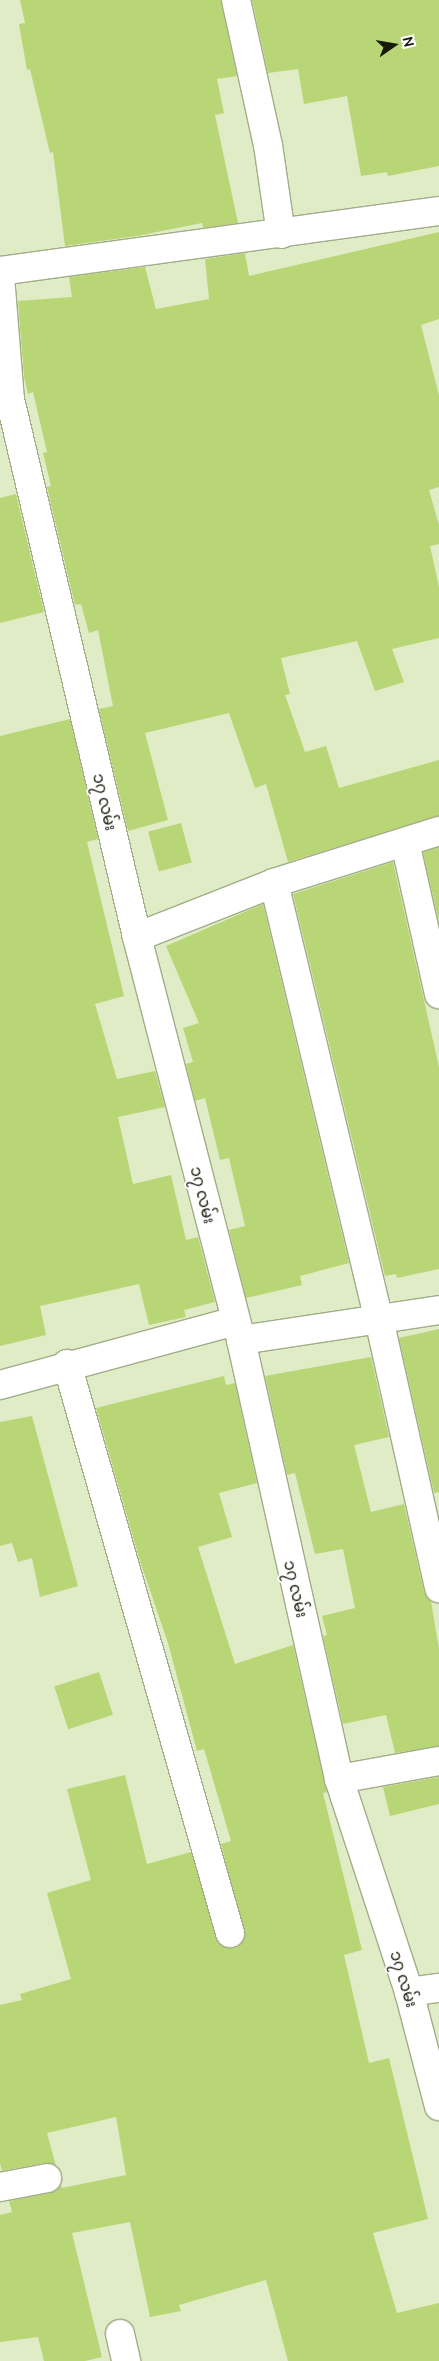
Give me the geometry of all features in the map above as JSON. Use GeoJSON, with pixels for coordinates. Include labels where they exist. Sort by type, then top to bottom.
{"type":"FeatureCollection","features":[{"type":"Feature","properties":{"kind":"street"},"geometry":{"type":"LineString","coordinates":[[236,0],[268,145],[281,234]]}},
{"type":"Feature","properties":{"kind":"street"},"geometry":{"type":"LineString","coordinates":[[0,271],[439,211]]}},
{"type":"Feature","properties":{"kind":"street","name":"၁၇ လမ်း"},"geometry":{"type":"LineString","coordinates":[[0,276],[10,399],[137,937],[238,1330],[339,1779],[409,1992],[439,2106]]}},
{"type":"Feature","properties":{"kind":"street"},"geometry":{"type":"LineString","coordinates":[[137,937],[274,882],[439,831]]}},
{"type":"Feature","properties":{"kind":"street"},"geometry":{"type":"LineString","coordinates":[[405,842],[439,994]]}},
{"type":"Feature","properties":{"kind":"street"},"geometry":{"type":"LineString","coordinates":[[274,882],[379,1319],[439,1588]]}},
{"type":"Feature","properties":{"kind":"street"},"geometry":{"type":"LineString","coordinates":[[0,1384],[67,1364],[238,1330],[379,1319],[439,1310]]}},
{"type":"Feature","properties":{"kind":"street"},"geometry":{"type":"LineString","coordinates":[[67,1364],[230,1933]]}},
{"type":"Feature","properties":{"kind":"street"},"geometry":{"type":"LineString","coordinates":[[339,1779],[439,1761]]}},
{"type":"Feature","properties":{"kind":"street"},"geometry":{"type":"LineString","coordinates":[[409,1992],[439,1988]]}},
{"type":"Feature","properties":{"kind":"street"},"geometry":{"type":"LineString","coordinates":[[0,2187],[47,2178]]}},
{"type":"Feature","properties":{"kind":"street"},"geometry":{"type":"LineString","coordinates":[[120,2334],[126,2361]]}},
{"type":"Feature","properties":{"kind":"building"},"geometry":{"type":"Polygon","coordinates":[[[20,0],[221,0],[237,76],[217,79],[224,113],[215,115],[238,223],[203,228],[202,223],[137,236],[65,246],[53,152],[50,153],[30,69],[27,70],[19,24],[25,23],[20,0]]]}},
{"type":"Feature","properties":{"kind":"building"},"geometry":{"type":"Polygon","coordinates":[[[252,0],[439,0],[439,166],[388,176],[387,172],[361,176],[347,96],[304,104],[298,69],[268,73],[252,0]]]}},
{"type":"Feature","properties":{"kind":"building"},"geometry":{"type":"Polygon","coordinates":[[[439,232],[439,319],[421,325],[439,395],[439,487],[429,490],[439,525],[439,544],[430,546],[439,587],[439,638],[392,649],[404,682],[375,691],[357,641],[281,658],[290,694],[285,695],[305,752],[326,746],[339,788],[439,760],[439,816],[288,862],[266,784],[255,788],[229,713],[145,733],[168,820],[128,831],[99,709],[113,706],[98,630],[89,633],[81,604],[75,605],[47,487],[51,486],[43,453],[47,452],[33,392],[28,394],[24,377],[18,301],[72,297],[69,277],[145,267],[156,309],[209,299],[205,259],[245,253],[249,276],[439,232]]]}},
{"type":"Feature","properties":{"kind":"building"},"geometry":{"type":"Polygon","coordinates":[[[16,494],[44,612],[0,623],[0,498],[16,494]]]}},
{"type":"Feature","properties":{"kind":"building"},"geometry":{"type":"Polygon","coordinates":[[[70,719],[98,839],[87,842],[124,996],[95,1004],[117,1079],[155,1071],[165,1107],[118,1117],[133,1184],[171,1175],[186,1240],[198,1237],[215,1302],[184,1310],[186,1317],[149,1325],[139,1284],[40,1306],[46,1335],[0,1346],[0,736],[70,719]]]}},
{"type":"Feature","properties":{"kind":"building"},"geometry":{"type":"Polygon","coordinates":[[[181,823],[192,863],[159,871],[148,832],[181,823]]]}},
{"type":"Feature","properties":{"kind":"building"},"geometry":{"type":"Polygon","coordinates":[[[439,847],[439,922],[423,852],[439,847]]]}},
{"type":"Feature","properties":{"kind":"building"},"geometry":{"type":"Polygon","coordinates":[[[393,862],[439,1067],[439,1269],[397,1278],[396,1274],[385,1276],[293,894],[393,862]]]}},
{"type":"Feature","properties":{"kind":"building"},"geometry":{"type":"Polygon","coordinates":[[[263,904],[349,1263],[300,1276],[302,1285],[246,1298],[229,1230],[245,1226],[229,1158],[220,1160],[205,1098],[195,1101],[186,1064],[193,1062],[183,1028],[199,1023],[166,946],[263,904]]]}},
{"type":"Feature","properties":{"kind":"building"},"geometry":{"type":"Polygon","coordinates":[[[439,1329],[439,1492],[434,1493],[399,1338],[439,1329]]]}},
{"type":"Feature","properties":{"kind":"building"},"geometry":{"type":"Polygon","coordinates":[[[371,1357],[389,1437],[354,1445],[371,1512],[404,1504],[424,1591],[431,1601],[439,1649],[439,1746],[395,1753],[386,1715],[343,1724],[323,1636],[327,1635],[322,1616],[355,1608],[343,1549],[315,1554],[295,1473],[287,1475],[265,1376],[371,1357]]]}},
{"type":"Feature","properties":{"kind":"building"},"geometry":{"type":"Polygon","coordinates":[[[224,1376],[226,1385],[235,1383],[257,1483],[219,1493],[232,1537],[198,1547],[235,1664],[293,1645],[327,1792],[323,1793],[362,1950],[344,1955],[369,2063],[389,2058],[428,2219],[373,2233],[397,2313],[439,2303],[439,2361],[288,2361],[266,2280],[179,2305],[181,2311],[150,2317],[130,2222],[72,2233],[102,2357],[85,2361],[44,2361],[38,2337],[0,2342],[0,2215],[12,2212],[9,2201],[50,2193],[61,2185],[62,2188],[126,2175],[116,2117],[47,2133],[56,2166],[44,2163],[2,2171],[0,2163],[0,2005],[22,2000],[20,1994],[71,1979],[47,1893],[91,1880],[67,1789],[125,1775],[147,1864],[191,1852],[219,1944],[235,1948],[245,1936],[221,1844],[231,1841],[204,1749],[197,1751],[168,1643],[140,1561],[96,1408],[224,1376]]]}},
{"type":"Feature","properties":{"kind":"building"},"geometry":{"type":"Polygon","coordinates":[[[32,1416],[78,1586],[40,1597],[32,1558],[18,1562],[12,1543],[0,1546],[0,1422],[32,1416]]]}},
{"type":"Feature","properties":{"kind":"building"},"geometry":{"type":"Polygon","coordinates":[[[99,1672],[113,1715],[68,1729],[54,1687],[99,1672]]]}},
{"type":"Feature","properties":{"kind":"building"},"geometry":{"type":"Polygon","coordinates":[[[439,1777],[439,1804],[390,1816],[383,1787],[439,1777]]]}}]}
